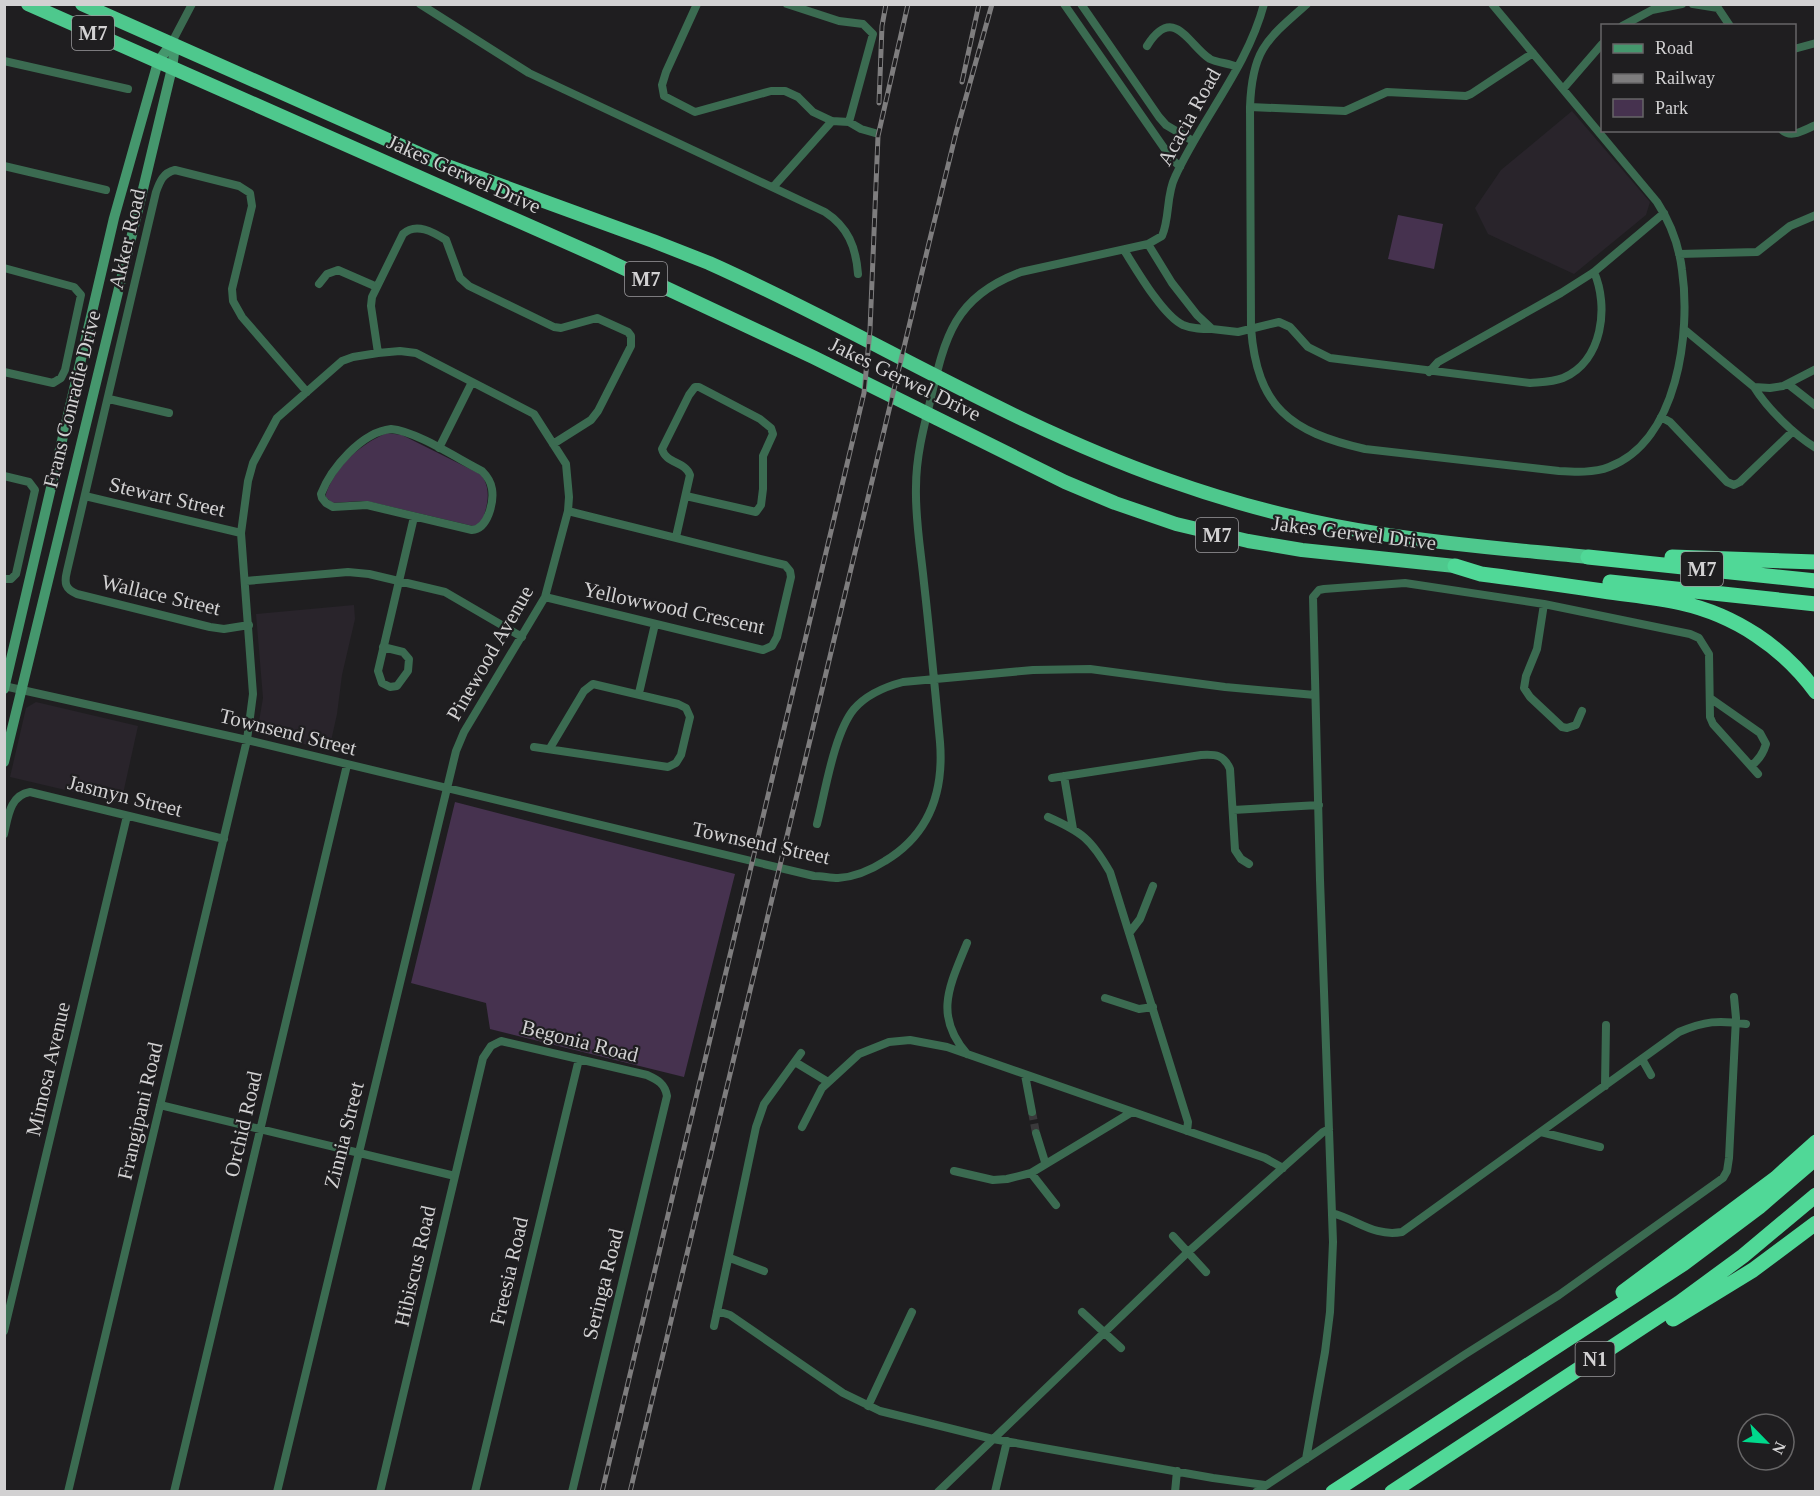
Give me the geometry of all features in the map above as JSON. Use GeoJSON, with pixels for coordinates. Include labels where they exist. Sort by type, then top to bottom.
{"type":"FeatureCollection","features":[{"type":"Feature","properties":{"kind":"highway","name":"Jakes Gerwel Drive"},"geometry":{"type":"LineString","coordinates":[[28,4],[602,258],[826,364],[1081,489],[1132,510],[1185,526],[1284,547],[1815,604]]}},
{"type":"Feature","properties":{"kind":"highway","name":"Jakes Gerwel Drive"},"geometry":{"type":"LineString","coordinates":[[82,4],[174,42],[442,164],[709,263],[1055,434],[1178,484],[1247,505],[1382,534],[1815,581]]}},
{"type":"Feature","properties":{"kind":"highway"},"geometry":{"type":"LineString","coordinates":[[1588,558],[1607,555],[1815,562]]}},
{"type":"Feature","properties":{"kind":"highway"},"geometry":{"type":"LineString","coordinates":[[1455,566],[1480,574],[1673,601],[1704,609],[1761,638],[1789,662],[1815,692]]}},
{"type":"Feature","properties":{"kind":"highway"},"geometry":{"type":"LineString","coordinates":[[1508,1378],[1776,1178],[1815,1143]]}},
{"type":"Feature","properties":{"kind":"highway","name":"N1"},"geometry":{"type":"LineString","coordinates":[[1333,1491],[1696,1255],[1765,1202],[1815,1158]]}},
{"type":"Feature","properties":{"kind":"highway","name":"N1"},"geometry":{"type":"LineString","coordinates":[[1392,1491],[1699,1289],[1768,1236],[1815,1195]]}},
{"type":"Feature","properties":{"kind":"highway"},"geometry":{"type":"LineString","coordinates":[[1477,1437],[1746,1275],[1815,1224]]}},
{"type":"Feature","properties":{"kind":"main road","name":"Frans Conradie Drive"},"geometry":{"type":"LineString","coordinates":[[5,687],[114,219],[158,62],[174,42]]}},
{"type":"Feature","properties":{"kind":"main road","name":"Frans Conradie Drive"},"geometry":{"type":"LineString","coordinates":[[4,762],[171,68],[174,42]]}},
{"type":"Feature","properties":{"kind":"street"},"geometry":{"type":"LineString","coordinates":[[174,42],[192,4]]}},
{"type":"Feature","properties":{"kind":"street"},"geometry":{"type":"LineString","coordinates":[[420,4],[529,73],[818,207],[834,217],[850,238],[855,248],[858,274]]}},
{"type":"Feature","properties":{"kind":"street"},"geometry":{"type":"LineString","coordinates":[[697,4],[666,72],[662,85],[664,96],[695,112],[771,90],[785,91],[798,98],[813,112],[832,121],[849,122],[875,133]]}},
{"type":"Feature","properties":{"kind":"street"},"geometry":{"type":"LineString","coordinates":[[787,4],[839,21],[863,24],[873,34],[849,122]]}},
{"type":"Feature","properties":{"kind":"street"},"geometry":{"type":"LineString","coordinates":[[1064,4],[1171,158],[1180,167]]}},
{"type":"Feature","properties":{"kind":"street"},"geometry":{"type":"LineString","coordinates":[[1081,4],[1159,117],[1166,125],[1194,141]]}},
{"type":"Feature","properties":{"kind":"street","name":"Acacia Road"},"geometry":{"type":"LineString","coordinates":[[1148,244],[1164,232],[1173,179],[1253,39],[1264,4]]}},
{"type":"Feature","properties":{"kind":"street"},"geometry":{"type":"LineString","coordinates":[[1307,4],[1278,29],[1264,47],[1253,72],[1250,107],[1251,328],[1253,353],[1264,390],[1289,418],[1304,427],[1340,442],[1365,449],[1546,470],[1588,471],[1609,467],[1628,457],[1647,439],[1661,417],[1673,384],[1685,330],[1684,284],[1679,254],[1664,213],[1647,188],[1492,4]]}},
{"type":"Feature","properties":{"kind":"street"},"geometry":{"type":"LineString","coordinates":[[1626,24],[1652,10],[1682,4]]}},
{"type":"Feature","properties":{"kind":"street"},"geometry":{"type":"LineString","coordinates":[[1693,4],[1711,5],[1721,10],[1729,24]]}},
{"type":"Feature","properties":{"kind":"street"},"geometry":{"type":"LineString","coordinates":[[1147,46],[1161,31],[1173,28],[1187,35],[1207,57],[1238,67]]}},
{"type":"Feature","properties":{"kind":"street"},"geometry":{"type":"LineString","coordinates":[[1796,48],[1815,43]]}},
{"type":"Feature","properties":{"kind":"street"},"geometry":{"type":"LineString","coordinates":[[1563,89],[1601,45]]}},
{"type":"Feature","properties":{"kind":"street"},"geometry":{"type":"LineString","coordinates":[[1250,107],[1345,111],[1387,92],[1466,96],[1533,53]]}},
{"type":"Feature","properties":{"kind":"street"},"geometry":{"type":"LineString","coordinates":[[4,61],[128,90]]}},
{"type":"Feature","properties":{"kind":"street"},"geometry":{"type":"LineString","coordinates":[[774,186],[832,121]]}},
{"type":"Feature","properties":{"kind":"street"},"geometry":{"type":"LineString","coordinates":[[1784,132],[1791,135],[1815,125]]}},
{"type":"Feature","properties":{"kind":"street"},"geometry":{"type":"LineString","coordinates":[[4,165],[106,190]]}},
{"type":"Feature","properties":{"kind":"street","name":"Akker Road"},"geometry":{"type":"LineString","coordinates":[[67,589],[65,579],[156,192],[164,175],[175,170],[239,186],[250,193],[252,206],[232,289],[233,301],[242,317],[307,392]]}},
{"type":"Feature","properties":{"kind":"street"},"geometry":{"type":"LineString","coordinates":[[1429,372],[1438,362],[1594,272],[1664,213]]}},
{"type":"Feature","properties":{"kind":"street"},"geometry":{"type":"LineString","coordinates":[[1679,254],[1757,252],[1790,226],[1815,215]]}},
{"type":"Feature","properties":{"kind":"street"},"geometry":{"type":"LineString","coordinates":[[378,353],[371,306],[376,286],[403,234],[412,228],[422,228],[446,240],[460,278],[469,286],[554,327],[561,328],[597,318],[628,332],[631,336],[631,346],[598,411],[591,420],[554,444]]}},
{"type":"Feature","properties":{"kind":"street"},"geometry":{"type":"LineString","coordinates":[[1148,244],[1172,283],[1197,315],[1212,329]]}},
{"type":"Feature","properties":{"kind":"street","name":"Townsend Street"},"geometry":{"type":"LineString","coordinates":[[5,687],[248,740],[814,876],[836,878],[852,876],[873,868],[897,854],[927,819],[937,793],[942,761],[916,488],[922,437],[943,349],[950,332],[967,307],[994,284],[1021,272],[1148,244]]}},
{"type":"Feature","properties":{"kind":"street"},"geometry":{"type":"LineString","coordinates":[[1124,250],[1170,315],[1184,325],[1198,329],[1238,332],[1279,322],[1290,327],[1308,347],[1330,358],[1530,383],[1563,378],[1576,370],[1597,340],[1602,295],[1594,272]]}},
{"type":"Feature","properties":{"kind":"street"},"geometry":{"type":"LineString","coordinates":[[4,268],[74,287],[81,292],[65,370],[57,382],[4,372]]}},
{"type":"Feature","properties":{"kind":"street"},"geometry":{"type":"LineString","coordinates":[[320,284],[327,274],[338,270],[376,286]]}},
{"type":"Feature","properties":{"kind":"street"},"geometry":{"type":"LineString","coordinates":[[1685,330],[1754,387],[1793,431],[1815,448]]}},
{"type":"Feature","properties":{"kind":"street","name":"Pinewood Avenue"},"geometry":{"type":"LineString","coordinates":[[248,740],[254,694],[241,533],[248,481],[253,463],[277,418],[347,358],[378,353],[412,352],[534,414],[554,444],[568,471],[568,511],[545,597],[459,740],[447,788]]}},
{"type":"Feature","properties":{"kind":"street"},"geometry":{"type":"LineString","coordinates":[[1754,387],[1777,388],[1815,369]]}},
{"type":"Feature","properties":{"kind":"street"},"geometry":{"type":"LineString","coordinates":[[439,448],[472,382]]}},
{"type":"Feature","properties":{"kind":"street"},"geometry":{"type":"LineString","coordinates":[[1788,384],[1815,406]]}},
{"type":"Feature","properties":{"kind":"street"},"geometry":{"type":"LineString","coordinates":[[676,537],[686,496],[689,471],[681,464],[666,457],[662,449],[689,395],[696,387],[699,387],[760,419],[771,428],[773,434],[764,456],[764,489],[761,505],[756,512],[686,496]]}},
{"type":"Feature","properties":{"kind":"street"},"geometry":{"type":"LineString","coordinates":[[109,399],[169,413]]}},
{"type":"Feature","properties":{"kind":"street"},"geometry":{"type":"LineString","coordinates":[[1661,417],[1671,423],[1726,482],[1734,485],[1740,482],[1793,431]]}},
{"type":"Feature","properties":{"kind":"street"},"geometry":{"type":"LineString","coordinates":[[383,430],[399,430],[439,448],[487,476],[492,495],[486,521],[481,528],[472,530],[414,517],[367,505],[333,507],[326,504],[321,494],[339,462],[374,433],[383,430]]}},
{"type":"Feature","properties":{"kind":"street"},"geometry":{"type":"LineString","coordinates":[[4,476],[29,482],[33,486],[34,497],[16,574],[8,579]]}},
{"type":"Feature","properties":{"kind":"street","name":"Stewart Street"},"geometry":{"type":"LineString","coordinates":[[85,496],[241,533]]}},
{"type":"Feature","properties":{"kind":"street","name":"Yellowwood Crescent"},"geometry":{"type":"LineString","coordinates":[[545,597],[763,650],[772,646],[777,637],[791,577],[788,567],[781,563],[568,511]]}},
{"type":"Feature","properties":{"kind":"street"},"geometry":{"type":"LineString","coordinates":[[383,647],[403,652],[409,659],[408,671],[397,686],[385,685],[378,675],[383,647],[398,581],[414,517]]}},
{"type":"Feature","properties":{"kind":"street"},"geometry":{"type":"LineString","coordinates":[[246,581],[358,572],[434,589],[457,598],[522,637]]}},
{"type":"Feature","properties":{"kind":"street"},"geometry":{"type":"LineString","coordinates":[[1306,1459],[1330,1312],[1332,1213],[1313,597],[1319,590],[1404,583],[1544,604],[1690,634],[1700,638],[1708,654],[1710,717],[1713,724],[1758,774]]}},
{"type":"Feature","properties":{"kind":"street","name":"Wallace Street"},"geometry":{"type":"LineString","coordinates":[[67,589],[77,594],[219,628],[249,625]]}},
{"type":"Feature","properties":{"kind":"street"},"geometry":{"type":"LineString","coordinates":[[1544,604],[1537,649],[1526,676],[1524,688],[1530,697],[1562,727],[1576,725],[1582,711]]}},
{"type":"Feature","properties":{"kind":"street"},"geometry":{"type":"LineString","coordinates":[[639,693],[655,624]]}},
{"type":"Feature","properties":{"kind":"street"},"geometry":{"type":"LineString","coordinates":[[817,824],[837,745],[853,710],[865,699],[885,687],[903,682],[1033,670],[1090,669],[1225,687],[1315,695]]}},
{"type":"Feature","properties":{"kind":"street"},"geometry":{"type":"LineString","coordinates":[[534,747],[664,767],[672,765],[681,755],[690,717],[686,708],[678,704],[639,693],[591,685],[584,691],[550,748]]}},
{"type":"Feature","properties":{"kind":"street"},"geometry":{"type":"LineString","coordinates":[[1710,698],[1760,733],[1766,744],[1764,752],[1751,766]]}},
{"type":"Feature","properties":{"kind":"street","name":"Frangipani Road"},"geometry":{"type":"LineString","coordinates":[[68,1491],[248,740]]}},
{"type":"Feature","properties":{"kind":"street"},"geometry":{"type":"LineString","coordinates":[[1052,778],[1201,755],[1218,755],[1224,758],[1230,769],[1235,850],[1241,859],[1249,864]]}},
{"type":"Feature","properties":{"kind":"street","name":"Orchid Road"},"geometry":{"type":"LineString","coordinates":[[174,1491],[347,765]]}},
{"type":"Feature","properties":{"kind":"street"},"geometry":{"type":"LineString","coordinates":[[1064,776],[1073,829]]}},
{"type":"Feature","properties":{"kind":"street","name":"Zinnia Street"},"geometry":{"type":"LineString","coordinates":[[277,1491],[447,788]]}},
{"type":"Feature","properties":{"kind":"street","name":"Jasmyn Street"},"geometry":{"type":"LineString","coordinates":[[4,834],[11,808],[18,796],[24,793],[38,793],[224,839]]}},
{"type":"Feature","properties":{"kind":"street"},"geometry":{"type":"LineString","coordinates":[[1233,810],[1319,805]]}},
{"type":"Feature","properties":{"kind":"street","name":"Mimosa Avenue"},"geometry":{"type":"LineString","coordinates":[[4,1331],[127,816]]}},
{"type":"Feature","properties":{"kind":"street"},"geometry":{"type":"LineString","coordinates":[[1048,817],[1066,823],[1083,835],[1094,846],[1110,872],[1188,1122],[1187,1131]]}},
{"type":"Feature","properties":{"kind":"street"},"geometry":{"type":"LineString","coordinates":[[1130,932],[1140,920],[1153,886]]}},
{"type":"Feature","properties":{"kind":"street"},"geometry":{"type":"LineString","coordinates":[[967,944],[946,1002],[956,1041],[967,1054]]}},
{"type":"Feature","properties":{"kind":"street"},"geometry":{"type":"LineString","coordinates":[[1256,1491],[1559,1295],[1723,1178],[1730,1158],[1736,1022],[1734,997]]}},
{"type":"Feature","properties":{"kind":"street"},"geometry":{"type":"LineString","coordinates":[[1105,998],[1139,1009],[1153,1007]]}},
{"type":"Feature","properties":{"kind":"street"},"geometry":{"type":"LineString","coordinates":[[1332,1213],[1383,1233],[1402,1232],[1679,1032],[1697,1024],[1712,1021],[1746,1024]]}},
{"type":"Feature","properties":{"kind":"street"},"geometry":{"type":"LineString","coordinates":[[1605,1086],[1606,1024]]}},
{"type":"Feature","properties":{"kind":"street"},"geometry":{"type":"LineString","coordinates":[[802,1127],[822,1088],[859,1054],[889,1042],[910,1040],[930,1042],[967,1054],[1265,1158],[1283,1168]]}},
{"type":"Feature","properties":{"kind":"street","name":"Begonia Road"},"geometry":{"type":"LineString","coordinates":[[487,1050],[496,1043],[508,1042],[647,1076],[664,1086]]}},
{"type":"Feature","properties":{"kind":"street","name":"Hibiscus Road"},"geometry":{"type":"LineString","coordinates":[[380,1491],[487,1050]]}},
{"type":"Feature","properties":{"kind":"street"},"geometry":{"type":"LineString","coordinates":[[714,1326],[756,1127],[765,1104],[801,1053]]}},
{"type":"Feature","properties":{"kind":"street","name":"Freesia Road"},"geometry":{"type":"LineString","coordinates":[[475,1491],[579,1059]]}},
{"type":"Feature","properties":{"kind":"street"},"geometry":{"type":"LineString","coordinates":[[1642,1059],[1651,1075]]}},
{"type":"Feature","properties":{"kind":"street"},"geometry":{"type":"LineString","coordinates":[[795,1062],[828,1082]]}},
{"type":"Feature","properties":{"kind":"street"},"geometry":{"type":"LineString","coordinates":[[1025,1075],[1032,1112]]}},
{"type":"Feature","properties":{"kind":"street","name":"Seringa Road"},"geometry":{"type":"LineString","coordinates":[[572,1491],[667,1096],[664,1086]]}},
{"type":"Feature","properties":{"kind":"street"},"geometry":{"type":"LineString","coordinates":[[160,1105],[455,1176]]}},
{"type":"Feature","properties":{"kind":"street"},"geometry":{"type":"LineString","coordinates":[[954,1171],[993,1180],[1031,1173],[1132,1112]]}},
{"type":"Feature","properties":{"kind":"street"},"geometry":{"type":"LineString","coordinates":[[938,1491],[1188,1252],[1329,1129]]}},
{"type":"Feature","properties":{"kind":"street"},"geometry":{"type":"LineString","coordinates":[[1541,1132],[1600,1147]]}},
{"type":"Feature","properties":{"kind":"street"},"geometry":{"type":"LineString","coordinates":[[1036,1133],[1046,1162]]}},
{"type":"Feature","properties":{"kind":"street"},"geometry":{"type":"LineString","coordinates":[[1031,1173],[1056,1205]]}},
{"type":"Feature","properties":{"kind":"street"},"geometry":{"type":"LineString","coordinates":[[1173,1236],[1206,1272]]}},
{"type":"Feature","properties":{"kind":"street"},"geometry":{"type":"LineString","coordinates":[[730,1258],[764,1271]]}},
{"type":"Feature","properties":{"kind":"street"},"geometry":{"type":"LineString","coordinates":[[717,1311],[730,1315],[843,1393],[868,1406],[906,1418],[993,1439],[1177,1472],[1265,1485]]}},
{"type":"Feature","properties":{"kind":"street"},"geometry":{"type":"LineString","coordinates":[[868,1406],[912,1312]]}},
{"type":"Feature","properties":{"kind":"street"},"geometry":{"type":"LineString","coordinates":[[1082,1312],[1121,1348]]}},
{"type":"Feature","properties":{"kind":"street"},"geometry":{"type":"LineString","coordinates":[[995,1491],[1007,1441]]}},
{"type":"Feature","properties":{"kind":"street"},"geometry":{"type":"LineString","coordinates":[[1175,1491],[1177,1472]]}},
{"type":"Feature","properties":{"kind":"shaded area"},"geometry":{"type":"Polygon","coordinates":[[[1572,111],[1650,202],[1646,215],[1574,274],[1488,234],[1475,208],[1501,170],[1572,111]]]}},
{"type":"Feature","properties":{"kind":"shaded area"},"geometry":{"type":"Polygon","coordinates":[[[354,605],[355,619],[342,675],[329,750],[262,734],[258,727],[263,698],[256,614],[354,605]]]}},
{"type":"Feature","properties":{"kind":"shaded area"},"geometry":{"type":"Polygon","coordinates":[[[36,702],[138,726],[121,803],[10,777],[26,708],[36,702]]]}},
{"type":"Feature","properties":{"kind":"green space"},"geometry":{"type":"Polygon","coordinates":[[[1398,215],[1443,224],[1434,269],[1388,259],[1398,215]]]}},
{"type":"Feature","properties":{"kind":"green space"},"geometry":{"type":"Polygon","coordinates":[[[387,433],[402,435],[480,474],[488,492],[487,505],[481,524],[473,526],[371,502],[332,503],[326,494],[343,465],[367,443],[387,433]]]}},
{"type":"Feature","properties":{"kind":"green space"},"geometry":{"type":"Polygon","coordinates":[[[455,802],[735,874],[684,1077],[490,1029],[486,1003],[411,983],[455,802]]]}},
{"type":"Feature","properties":{"kind":"tunnel"},"geometry":{"type":"LineString","coordinates":[[1032,1112],[1036,1133]]}},
{"type":"Feature","properties":{"kind":"railway"},"geometry":{"type":"LineString","coordinates":[[879,103],[882,26],[886,4]]}},
{"type":"Feature","properties":{"kind":"railway"},"geometry":{"type":"LineString","coordinates":[[602,1492],[864,393],[870,330],[878,136],[908,4]]}},
{"type":"Feature","properties":{"kind":"railway"},"geometry":{"type":"LineString","coordinates":[[962,82],[979,4]]}},
{"type":"Feature","properties":{"kind":"railway"},"geometry":{"type":"LineString","coordinates":[[630,1492],[929,243],[956,133],[992,4]]}}]}
